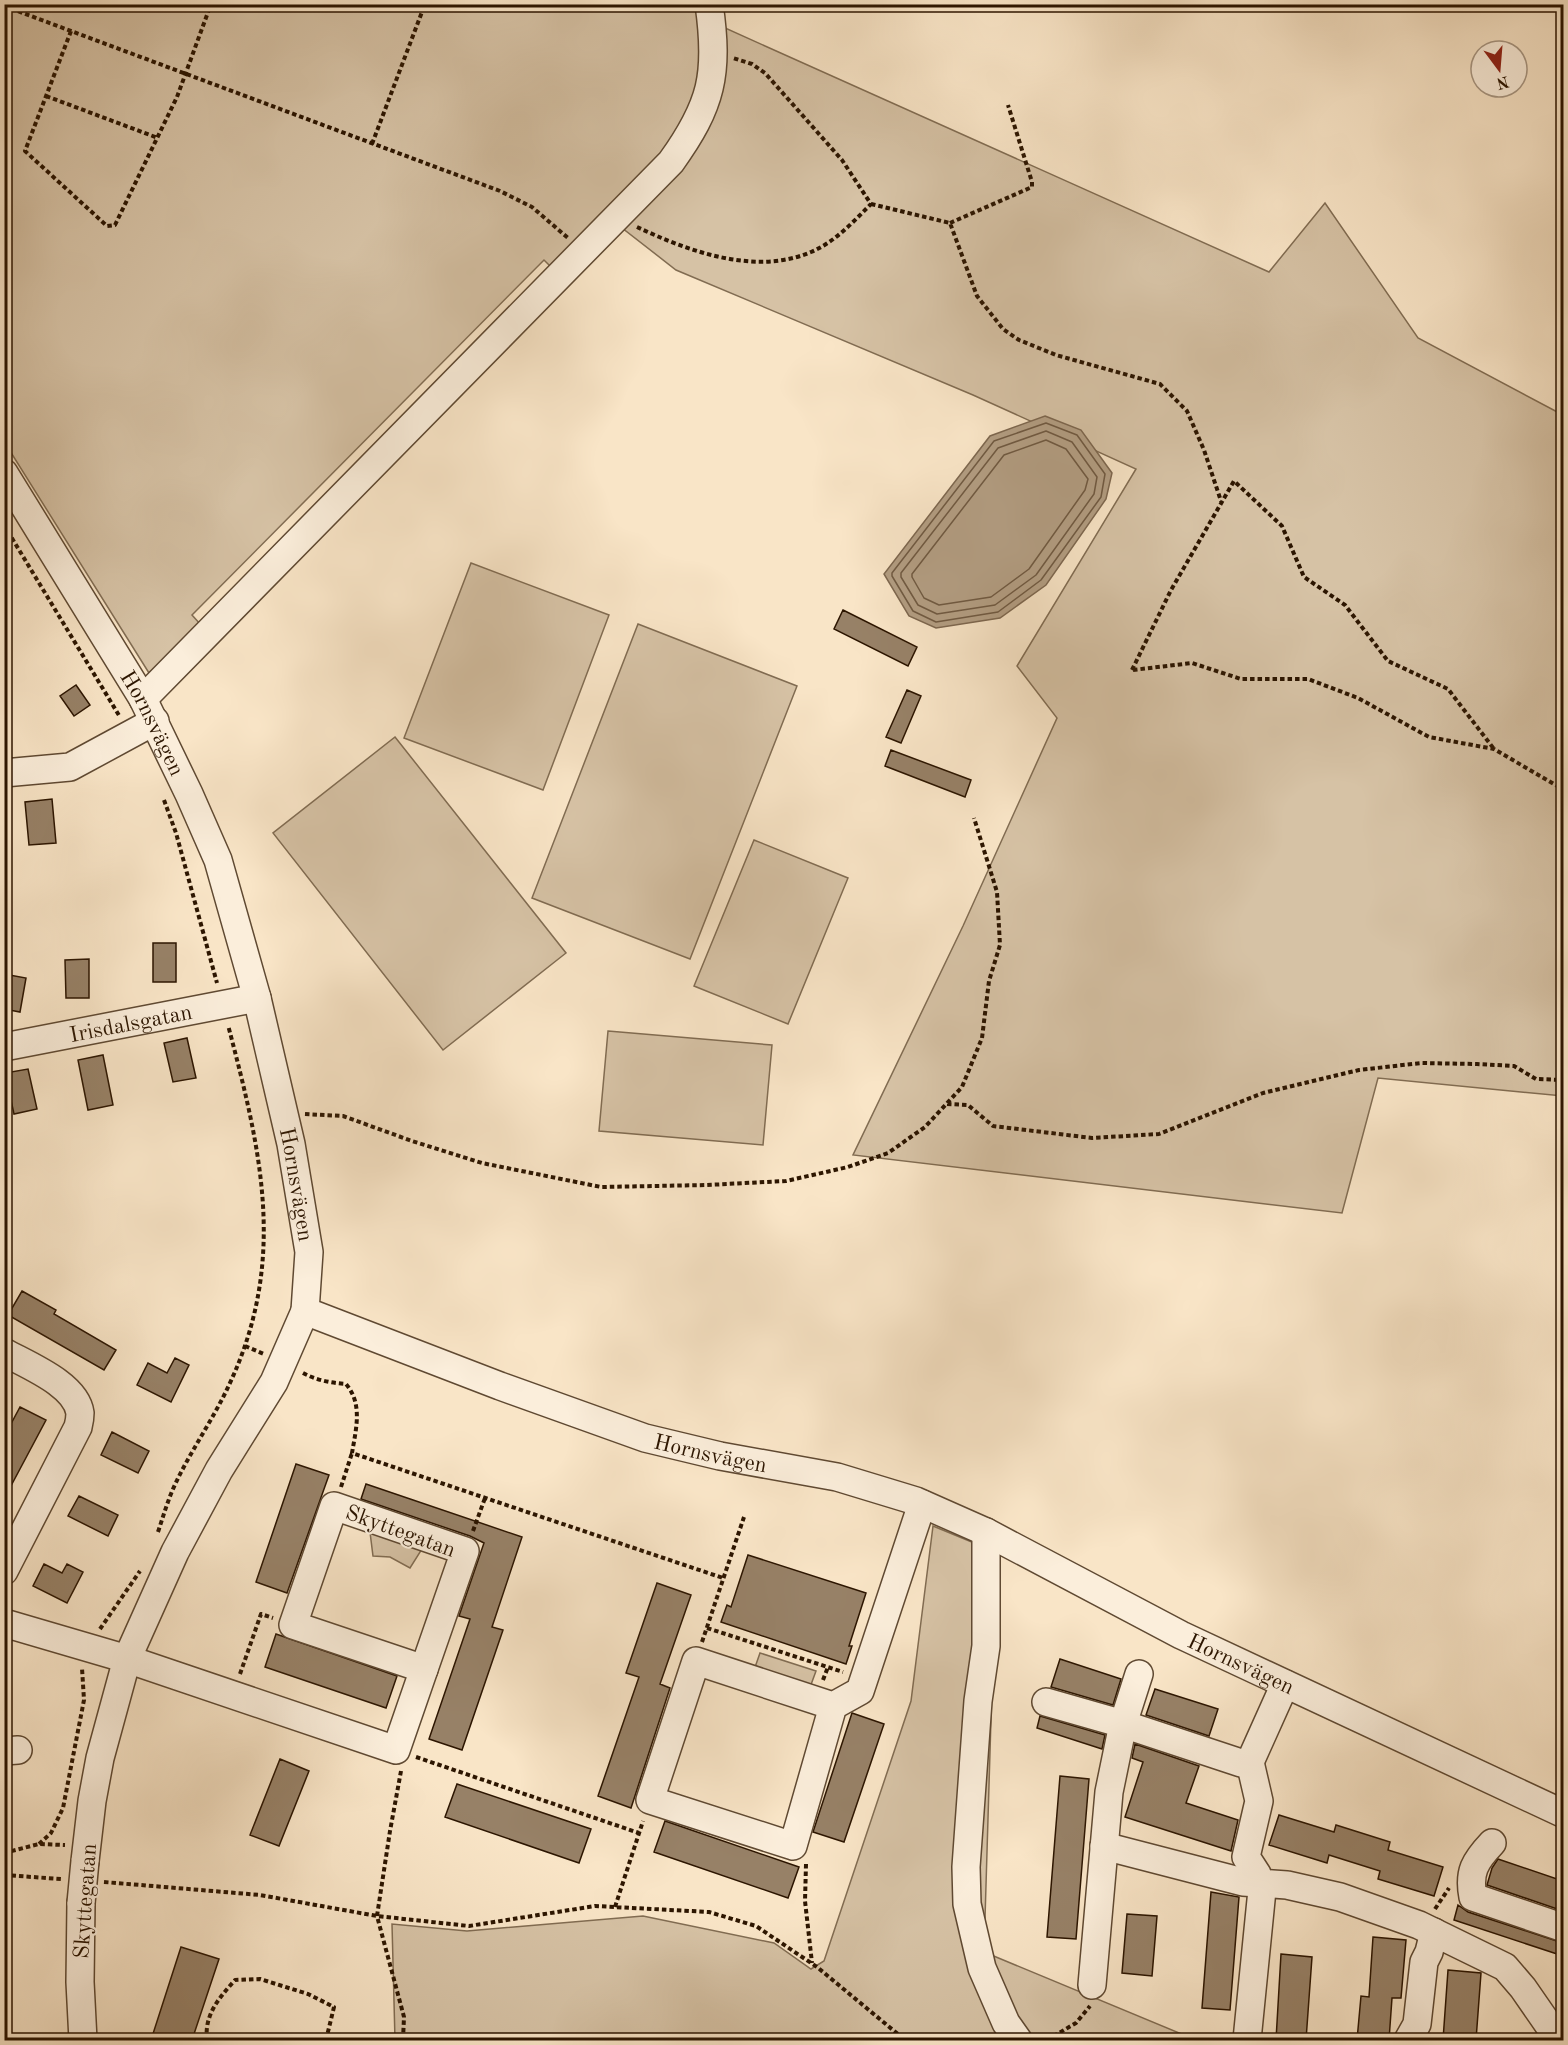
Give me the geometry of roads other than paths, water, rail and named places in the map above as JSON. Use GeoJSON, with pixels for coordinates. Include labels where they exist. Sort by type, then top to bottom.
{"type":"FeatureCollection","features":[{"type":"Feature","properties":{"kind":"street"},"geometry":{"type":"LineString","coordinates":[[4,773],[70,767],[131,734],[149,710],[583,250],[671,162],[702,113],[709,90],[714,58],[709,4]]}},
{"type":"Feature","properties":{"kind":"street","name":"Hornsvägen"},"geometry":{"type":"LineString","coordinates":[[4,473],[149,710],[218,860],[257,998],[291,1144],[309,1252],[305,1311],[500,1386],[645,1438],[720,1456],[837,1478],[922,1504],[986,1532],[1181,1635],[1563,1814]]}},
{"type":"Feature","properties":{"kind":"street","name":"Irisdalsgatan"},"geometry":{"type":"LineString","coordinates":[[4,1047],[257,998]]}},
{"type":"Feature","properties":{"kind":"street","name":"Skyttegatan"},"geometry":{"type":"LineString","coordinates":[[83,2040],[80,1982],[84,1862],[100,1758],[127,1659],[175,1552],[219,1470],[274,1382],[305,1311]]}},
{"type":"Feature","properties":{"kind":"street"},"geometry":{"type":"LineString","coordinates":[[4,1352],[66,1388],[75,1400],[80,1413],[78,1427],[4,1572]]}},
{"type":"Feature","properties":{"kind":"street"},"geometry":{"type":"LineString","coordinates":[[833,1706],[696,1661],[650,1800],[793,1846],[833,1706],[860,1691],[922,1504]]}},
{"type":"Feature","properties":{"kind":"street","name":"Skyttegatan"},"geometry":{"type":"LineString","coordinates":[[127,1659],[396,1750],[424,1670],[465,1551],[334,1506],[293,1624],[424,1670]]}},
{"type":"Feature","properties":{"kind":"street"},"geometry":{"type":"LineString","coordinates":[[986,1532],[986,1646],[977,1713],[966,1867],[967,1904],[982,1968],[1006,2023],[1018,2040]]}},
{"type":"Feature","properties":{"kind":"street"},"geometry":{"type":"LineString","coordinates":[[4,1623],[127,1659]]}},
{"type":"Feature","properties":{"kind":"street"},"geometry":{"type":"LineString","coordinates":[[1092,1985],[1109,1792],[1123,1724],[1139,1674]]}},
{"type":"Feature","properties":{"kind":"street"},"geometry":{"type":"LineString","coordinates":[[1247,2040],[1262,1890],[1257,1874],[1246,1857],[1259,1801],[1250,1762],[1285,1684]]}},
{"type":"Feature","properties":{"kind":"street"},"geometry":{"type":"LineString","coordinates":[[1046,1702],[1123,1724],[1241,1763],[1250,1762]]}},
{"type":"Feature","properties":{"kind":"street"},"geometry":{"type":"LineString","coordinates":[[1491,1843],[1477,1859],[1470,1881],[1473,1897],[1563,1928]]}},
{"type":"Feature","properties":{"kind":"street"},"geometry":{"type":"LineString","coordinates":[[1104,1846],[1243,1882],[1287,1885],[1340,1897],[1434,1932],[1505,1967],[1523,1988],[1559,2040]]}},
{"type":"Feature","properties":{"kind":"street"},"geometry":{"type":"LineString","coordinates":[[1407,2040],[1417,2024],[1424,1962],[1434,1932]]}},
{"type":"Feature","properties":{"kind":"water"},"geometry":{"type":"Polygon","coordinates":[[[1045,416],[1081,430],[1112,473],[1106,499],[1046,585],[1000,618],[936,628],[909,616],[884,574],[990,436],[1045,416]]]}}]}
